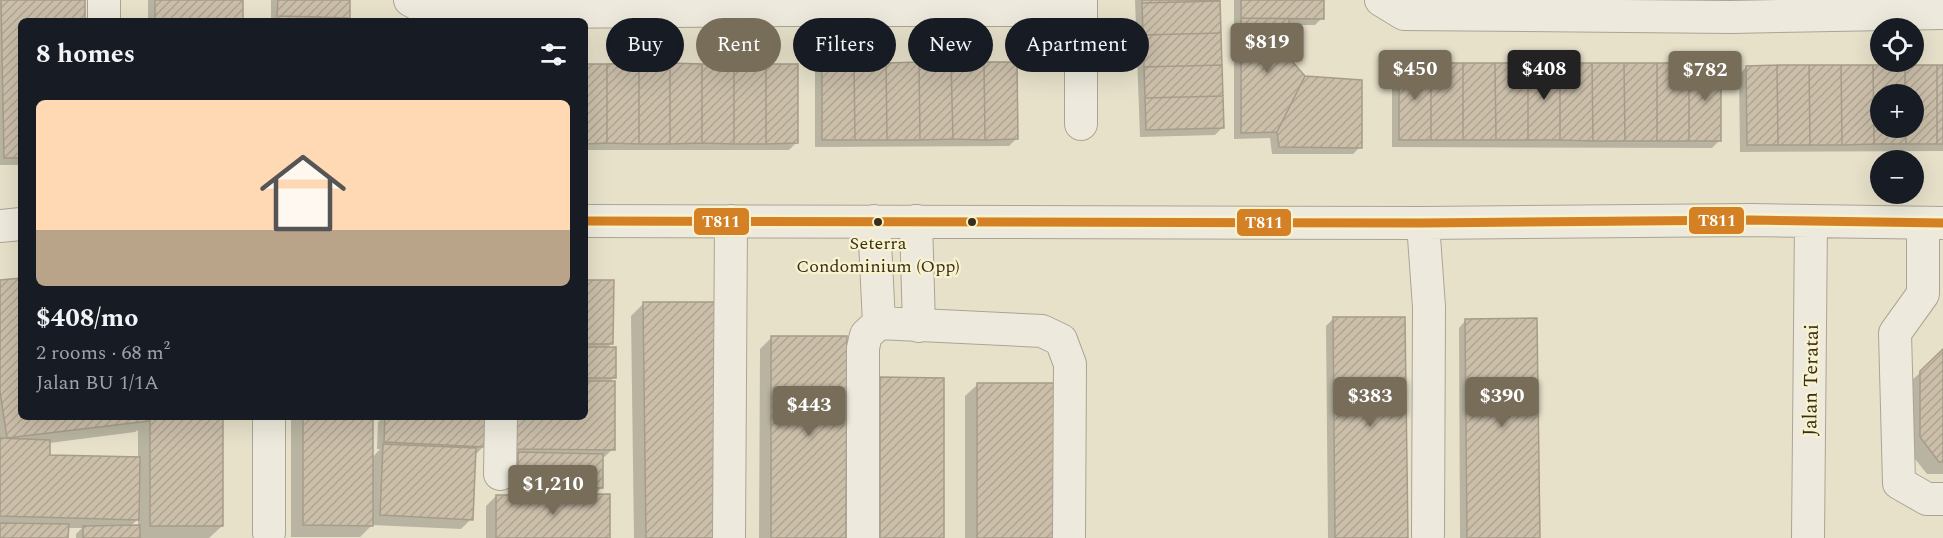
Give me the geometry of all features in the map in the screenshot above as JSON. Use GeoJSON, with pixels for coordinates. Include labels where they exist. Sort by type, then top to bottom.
{"type":"FeatureCollection","features":[{"type":"Feature","properties":{"kind":"street"},"geometry":{"type":"LineString","coordinates":[[104,0],[104,18]]}},
{"type":"Feature","properties":{"kind":"street"},"geometry":{"type":"LineString","coordinates":[[410,0],[433,13],[786,5],[1081,5],[1081,124]]}},
{"type":"Feature","properties":{"kind":"street"},"geometry":{"type":"LineString","coordinates":[[1381,0],[1404,14],[1731,17],[1943,13]]}},
{"type":"Feature","properties":{"kind":"street"},"geometry":{"type":"LineString","coordinates":[[874,220],[879,323]]}},
{"type":"Feature","properties":{"kind":"street"},"geometry":{"type":"LineString","coordinates":[[588,221],[1423,223],[1751,220],[1933,223],[1933,294],[1895,333],[1899,483],[1927,499],[1943,499]]}},
{"type":"Feature","properties":{"kind":"street"},"geometry":{"type":"LineString","coordinates":[[729,538],[731,221]]}},
{"type":"Feature","properties":{"kind":"street"},"geometry":{"type":"LineString","coordinates":[[916,221],[919,326]]}},
{"type":"Feature","properties":{"kind":"street","name":"Jalan Teratai"},"geometry":{"type":"LineString","coordinates":[[1808,538],[1811,222]]}},
{"type":"Feature","properties":{"kind":"street"},"geometry":{"type":"LineString","coordinates":[[1423,223],[1429,307],[1428,535]]}},
{"type":"Feature","properties":{"kind":"street"},"geometry":{"type":"LineString","coordinates":[[0,226],[18,224]]}},
{"type":"Feature","properties":{"kind":"street"},"geometry":{"type":"LineString","coordinates":[[863,538],[863,348],[866,334],[879,323],[1042,331],[1061,340],[1070,364],[1069,538]]}},
{"type":"Feature","properties":{"kind":"street"},"geometry":{"type":"LineString","coordinates":[[269,420],[269,533]]}},
{"type":"Feature","properties":{"kind":"street"},"geometry":{"type":"LineString","coordinates":[[500,474],[501,420]]}},
{"type":"Feature","properties":{"kind":"building"},"geometry":{"type":"Polygon","coordinates":[[[1,0],[85,0],[85,18],[18,18],[18,158],[4,158],[1,0]]]}},
{"type":"Feature","properties":{"kind":"building"},"geometry":{"type":"Polygon","coordinates":[[[155,0],[243,0],[243,18],[155,18],[155,0]]]}},
{"type":"Feature","properties":{"kind":"building"},"geometry":{"type":"Polygon","coordinates":[[[278,0],[350,0],[350,18],[277,16],[278,0]]]}},
{"type":"Feature","properties":{"kind":"building"},"geometry":{"type":"Polygon","coordinates":[[[1142,0],[1220,0],[1220,1],[1142,3],[1142,0]]]}},
{"type":"Feature","properties":{"kind":"building"},"geometry":{"type":"Polygon","coordinates":[[[1241,0],[1324,0],[1324,19],[1241,18],[1241,0]]]}},
{"type":"Feature","properties":{"kind":"building"},"geometry":{"type":"Polygon","coordinates":[[[1220,1],[1221,33],[1149,35],[1149,18],[1142,18],[1142,3],[1220,1]]]}},
{"type":"Feature","properties":{"kind":"building"},"geometry":{"type":"Polygon","coordinates":[[[277,16],[320,17],[320,18],[277,18],[277,16]]]}},
{"type":"Feature","properties":{"kind":"building"},"geometry":{"type":"Polygon","coordinates":[[[1241,18],[1289,19],[1291,60],[1305,76],[1277,132],[1241,133],[1241,18]]]}},
{"type":"Feature","properties":{"kind":"building"},"geometry":{"type":"Polygon","coordinates":[[[1221,33],[1222,65],[1149,67],[1149,35],[1221,33]]]}},
{"type":"Feature","properties":{"kind":"building"},"geometry":{"type":"Polygon","coordinates":[[[908,62],[908,72],[919,72],[920,140],[887,140],[886,72],[896,72],[896,63],[908,62]]]}},
{"type":"Feature","properties":{"kind":"building"},"geometry":{"type":"Polygon","coordinates":[[[993,62],[1005,62],[1005,72],[1017,72],[1018,139],[985,140],[984,72],[993,72],[993,62]]]}},
{"type":"Feature","properties":{"kind":"building"},"geometry":{"type":"Polygon","coordinates":[[[684,63],[696,64],[696,72],[702,72],[702,143],[670,144],[670,72],[684,72],[684,63]]]}},
{"type":"Feature","properties":{"kind":"building"},"geometry":{"type":"Polygon","coordinates":[[[1399,63],[1431,63],[1431,140],[1399,140],[1399,63]]]}},
{"type":"Feature","properties":{"kind":"building"},"geometry":{"type":"Polygon","coordinates":[[[1431,63],[1463,63],[1463,140],[1431,140],[1431,63]]]}},
{"type":"Feature","properties":{"kind":"building"},"geometry":{"type":"Polygon","coordinates":[[[1463,63],[1495,63],[1496,140],[1463,140],[1463,63]]]}},
{"type":"Feature","properties":{"kind":"building"},"geometry":{"type":"Polygon","coordinates":[[[1495,63],[1528,63],[1528,140],[1496,140],[1495,63]]]}},
{"type":"Feature","properties":{"kind":"building"},"geometry":{"type":"Polygon","coordinates":[[[1528,63],[1560,63],[1560,140],[1528,140],[1528,63]]]}},
{"type":"Feature","properties":{"kind":"building"},"geometry":{"type":"Polygon","coordinates":[[[1560,63],[1592,63],[1593,141],[1560,140],[1560,63]]]}},
{"type":"Feature","properties":{"kind":"building"},"geometry":{"type":"Polygon","coordinates":[[[1592,63],[1624,63],[1625,141],[1593,141],[1592,63]]]}},
{"type":"Feature","properties":{"kind":"building"},"geometry":{"type":"Polygon","coordinates":[[[1624,63],[1657,63],[1657,141],[1625,141],[1624,63]]]}},
{"type":"Feature","properties":{"kind":"building"},"geometry":{"type":"Polygon","coordinates":[[[1657,63],[1689,63],[1689,141],[1657,141],[1657,63]]]}},
{"type":"Feature","properties":{"kind":"building"},"geometry":{"type":"Polygon","coordinates":[[[1689,63],[1721,64],[1721,141],[1689,141],[1689,63]]]}},
{"type":"Feature","properties":{"kind":"building"},"geometry":{"type":"Polygon","coordinates":[[[588,64],[606,64],[607,143],[588,144],[588,64]]]}},
{"type":"Feature","properties":{"kind":"building"},"geometry":{"type":"Polygon","coordinates":[[[781,64],[793,64],[793,72],[798,72],[798,143],[766,144],[766,72],[781,72],[781,64]]]}},
{"type":"Feature","properties":{"kind":"building"},"geometry":{"type":"Polygon","coordinates":[[[1222,65],[1223,96],[1145,98],[1144,72],[1149,72],[1149,67],[1222,65]]]}},
{"type":"Feature","properties":{"kind":"building"},"geometry":{"type":"Polygon","coordinates":[[[1777,65],[1809,65],[1810,145],[1778,145],[1777,65]]]}},
{"type":"Feature","properties":{"kind":"building"},"geometry":{"type":"Polygon","coordinates":[[[1777,65],[1778,145],[1747,145],[1746,66],[1777,65]]]}},
{"type":"Feature","properties":{"kind":"building"},"geometry":{"type":"Polygon","coordinates":[[[1809,65],[1841,65],[1842,145],[1810,145],[1809,65]]]}},
{"type":"Feature","properties":{"kind":"building"},"geometry":{"type":"Polygon","coordinates":[[[1841,65],[1870,65],[1870,72],[1873,72],[1873,84],[1870,84],[1870,138],[1874,138],[1874,144],[1842,145],[1841,65]]]}},
{"type":"Feature","properties":{"kind":"building"},"geometry":{"type":"Polygon","coordinates":[[[1924,65],[1937,65],[1937,144],[1906,144],[1906,138],[1924,138],[1924,84],[1905,84],[1905,72],[1924,72],[1924,65]]]}},
{"type":"Feature","properties":{"kind":"building"},"geometry":{"type":"Polygon","coordinates":[[[1937,65],[1943,65],[1943,144],[1937,144],[1937,65]]]}},
{"type":"Feature","properties":{"kind":"building"},"geometry":{"type":"Polygon","coordinates":[[[607,72],[639,72],[639,144],[607,143],[607,72]]]}},
{"type":"Feature","properties":{"kind":"building"},"geometry":{"type":"Polygon","coordinates":[[[639,72],[670,72],[670,144],[639,144],[639,72]]]}},
{"type":"Feature","properties":{"kind":"building"},"geometry":{"type":"Polygon","coordinates":[[[702,72],[734,72],[734,144],[702,143],[702,72]]]}},
{"type":"Feature","properties":{"kind":"building"},"geometry":{"type":"Polygon","coordinates":[[[734,72],[766,72],[766,144],[734,144],[734,72]]]}},
{"type":"Feature","properties":{"kind":"building"},"geometry":{"type":"Polygon","coordinates":[[[822,72],[854,72],[855,140],[822,140],[822,72]]]}},
{"type":"Feature","properties":{"kind":"building"},"geometry":{"type":"Polygon","coordinates":[[[854,72],[886,72],[887,140],[855,140],[854,72]]]}},
{"type":"Feature","properties":{"kind":"building"},"geometry":{"type":"Polygon","coordinates":[[[919,72],[951,72],[953,139],[920,140],[919,72]]]}},
{"type":"Feature","properties":{"kind":"building"},"geometry":{"type":"Polygon","coordinates":[[[951,72],[984,72],[985,140],[953,139],[951,72]]]}},
{"type":"Feature","properties":{"kind":"building"},"geometry":{"type":"Polygon","coordinates":[[[1873,72],[1905,72],[1905,84],[1873,84],[1873,72]]]}},
{"type":"Feature","properties":{"kind":"building"},"geometry":{"type":"Polygon","coordinates":[[[1305,76],[1362,80],[1362,148],[1279,147],[1277,132],[1305,76]]]}},
{"type":"Feature","properties":{"kind":"building"},"geometry":{"type":"Polygon","coordinates":[[[1223,96],[1224,128],[1146,130],[1145,98],[1223,96]]]}},
{"type":"Feature","properties":{"kind":"building"},"geometry":{"type":"Polygon","coordinates":[[[1874,138],[1906,138],[1906,144],[1874,144],[1874,138]]]}},
{"type":"Feature","properties":{"kind":"building"},"geometry":{"type":"Polygon","coordinates":[[[18,278],[18,420],[149,421],[7,438],[0,391],[0,280],[18,278]]]}},
{"type":"Feature","properties":{"kind":"building"},"geometry":{"type":"Polygon","coordinates":[[[588,280],[614,280],[613,344],[588,344],[588,280]]]}},
{"type":"Feature","properties":{"kind":"building"},"geometry":{"type":"Polygon","coordinates":[[[643,302],[717,302],[720,538],[646,538],[643,302]]]}},
{"type":"Feature","properties":{"kind":"building"},"geometry":{"type":"Polygon","coordinates":[[[1333,317],[1405,317],[1408,538],[1335,538],[1333,317]]]}},
{"type":"Feature","properties":{"kind":"building"},"geometry":{"type":"Polygon","coordinates":[[[1537,318],[1540,538],[1467,538],[1465,319],[1537,318]]]}},
{"type":"Feature","properties":{"kind":"building"},"geometry":{"type":"Polygon","coordinates":[[[771,336],[847,336],[846,538],[771,538],[771,336]]]}},
{"type":"Feature","properties":{"kind":"building"},"geometry":{"type":"Polygon","coordinates":[[[588,347],[616,347],[616,378],[588,378],[588,347]]]}},
{"type":"Feature","properties":{"kind":"building"},"geometry":{"type":"Polygon","coordinates":[[[1943,349],[1943,462],[1939,462],[1920,437],[1920,371],[1943,349]]]}},
{"type":"Feature","properties":{"kind":"building"},"geometry":{"type":"Polygon","coordinates":[[[880,377],[944,378],[944,538],[880,538],[880,377]]]}},
{"type":"Feature","properties":{"kind":"building"},"geometry":{"type":"Polygon","coordinates":[[[588,381],[615,381],[615,450],[516,449],[516,420],[588,420],[588,381]]]}},
{"type":"Feature","properties":{"kind":"building"},"geometry":{"type":"Polygon","coordinates":[[[977,383],[1054,383],[1054,538],[977,538],[977,383]]]}},
{"type":"Feature","properties":{"kind":"building"},"geometry":{"type":"Polygon","coordinates":[[[150,420],[223,420],[223,526],[150,526],[150,420]]]}},
{"type":"Feature","properties":{"kind":"building"},"geometry":{"type":"Polygon","coordinates":[[[303,420],[373,420],[373,526],[303,525],[303,420]]]}},
{"type":"Feature","properties":{"kind":"building"},"geometry":{"type":"Polygon","coordinates":[[[385,420],[486,420],[485,447],[384,442],[385,420]]]}},
{"type":"Feature","properties":{"kind":"building"},"geometry":{"type":"Polygon","coordinates":[[[0,438],[50,440],[50,455],[140,457],[139,520],[0,516],[0,438]]]}},
{"type":"Feature","properties":{"kind":"building"},"geometry":{"type":"Polygon","coordinates":[[[383,444],[476,448],[473,520],[380,515],[383,444]]]}},
{"type":"Feature","properties":{"kind":"building"},"geometry":{"type":"Polygon","coordinates":[[[518,452],[603,454],[603,488],[518,487],[518,452]]]}},
{"type":"Feature","properties":{"kind":"building"},"geometry":{"type":"Polygon","coordinates":[[[610,494],[610,538],[496,538],[496,495],[610,494]]]}},
{"type":"Feature","properties":{"kind":"building"},"geometry":{"type":"Polygon","coordinates":[[[0,523],[69,524],[68,538],[0,538],[0,523]]]}},
{"type":"Feature","properties":{"kind":"building"},"geometry":{"type":"Polygon","coordinates":[[[140,525],[140,538],[83,538],[83,526],[140,525]]]}},
{"type":"Feature","properties":{"kind":"transit line","name":"T811"},"geometry":{"type":"LineString","coordinates":[[588,221],[1423,223],[1751,220],[1943,223]]}},
{"type":"Feature","properties":{"kind":"place","name":"Seterra Condominium (Opp)"},"geometry":{"type":"Point","coordinates":[878,222]}}]}
